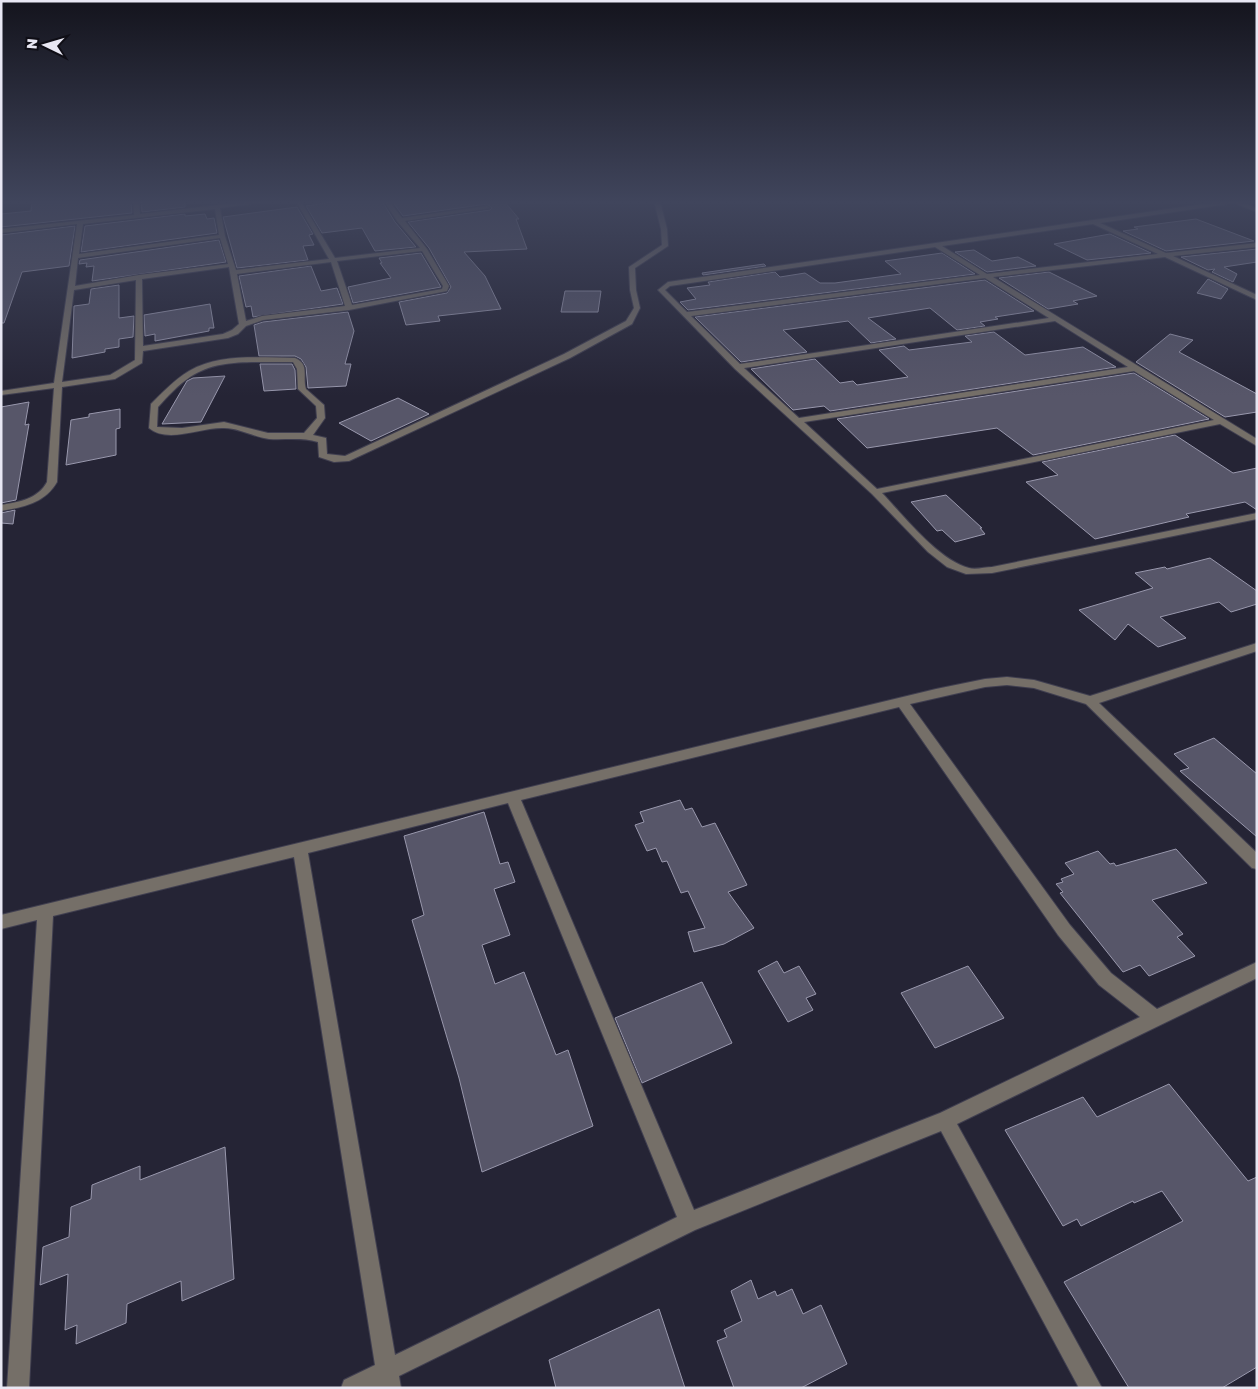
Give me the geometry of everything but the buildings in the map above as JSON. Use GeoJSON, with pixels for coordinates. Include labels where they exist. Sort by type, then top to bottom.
{"type":"FeatureCollection","features":[{"type":"Feature","properties":{"kind":"street"},"geometry":{"type":"LineString","coordinates":[[1,508],[32,501],[49,489],[52,482],[58,383],[74,266]]}},
{"type":"Feature","properties":{"kind":"street"},"geometry":{"type":"LineString","coordinates":[[70,289],[139,277],[264,266]]}},
{"type":"Feature","properties":{"kind":"street"},"geometry":{"type":"LineString","coordinates":[[336,266],[349,308]]}},
{"type":"Feature","properties":{"kind":"street"},"geometry":{"type":"LineString","coordinates":[[139,349],[225,336],[235,332],[243,324],[262,318],[349,308],[445,290],[446,286],[434,266]]}},
{"type":"Feature","properties":{"kind":"street"},"geometry":{"type":"LineString","coordinates":[[307,436],[321,418],[320,405],[305,394],[300,386],[302,368],[299,362],[295,360],[215,363],[198,369],[172,388],[154,406],[153,428],[163,432],[224,425],[268,436],[307,436],[323,440],[322,455],[326,458],[346,459],[567,356],[629,322],[637,308],[633,290],[632,267],[634,266]]}},
{"type":"Feature","properties":{"kind":"street"},"geometry":{"type":"LineString","coordinates":[[793,266],[668,284],[662,288],[662,292],[688,314],[738,367],[875,492],[932,550],[951,565],[970,572],[992,570],[1257,516]]}},
{"type":"Feature","properties":{"kind":"street"},"geometry":{"type":"LineString","coordinates":[[969,266],[1257,443]]}},
{"type":"Feature","properties":{"kind":"street"},"geometry":{"type":"LineString","coordinates":[[688,314],[1073,266]]}},
{"type":"Feature","properties":{"kind":"street"},"geometry":{"type":"LineString","coordinates":[[1189,266],[1257,298]]}},
{"type":"Feature","properties":{"kind":"street"},"geometry":{"type":"LineString","coordinates":[[233,268],[243,324]]}},
{"type":"Feature","properties":{"kind":"street"},"geometry":{"type":"LineString","coordinates":[[1,393],[58,383],[112,377],[139,361],[139,277]]}},
{"type":"Feature","properties":{"kind":"street"},"geometry":{"type":"LineString","coordinates":[[738,367],[1056,319]]}},
{"type":"Feature","properties":{"kind":"street"},"geometry":{"type":"LineString","coordinates":[[796,421],[1135,368]]}},
{"type":"Feature","properties":{"kind":"street"},"geometry":{"type":"LineString","coordinates":[[875,492],[1221,421]]}},
{"type":"Feature","properties":{"kind":"street"},"geometry":{"type":"LineString","coordinates":[[1090,701],[1257,647]]}},
{"type":"Feature","properties":{"kind":"street"},"geometry":{"type":"LineString","coordinates":[[1,922],[902,702],[985,683],[1007,681],[1034,684],[1090,701],[1257,863]]}},
{"type":"Feature","properties":{"kind":"street"},"geometry":{"type":"LineString","coordinates":[[902,702],[1064,930],[1105,979],[1154,1018]]}},
{"type":"Feature","properties":{"kind":"street"},"geometry":{"type":"LineString","coordinates":[[513,798],[689,1222]]}},
{"type":"Feature","properties":{"kind":"street"},"geometry":{"type":"LineString","coordinates":[[300,848],[389,1380]]}},
{"type":"Feature","properties":{"kind":"street"},"geometry":{"type":"LineString","coordinates":[[18,1388],[45,911]]}},
{"type":"Feature","properties":{"kind":"street"},"geometry":{"type":"LineString","coordinates":[[352,1388],[389,1380],[689,1222],[945,1120],[1257,970]]}},
{"type":"Feature","properties":{"kind":"street"},"geometry":{"type":"LineString","coordinates":[[945,1120],[1091,1388]]}}]}
